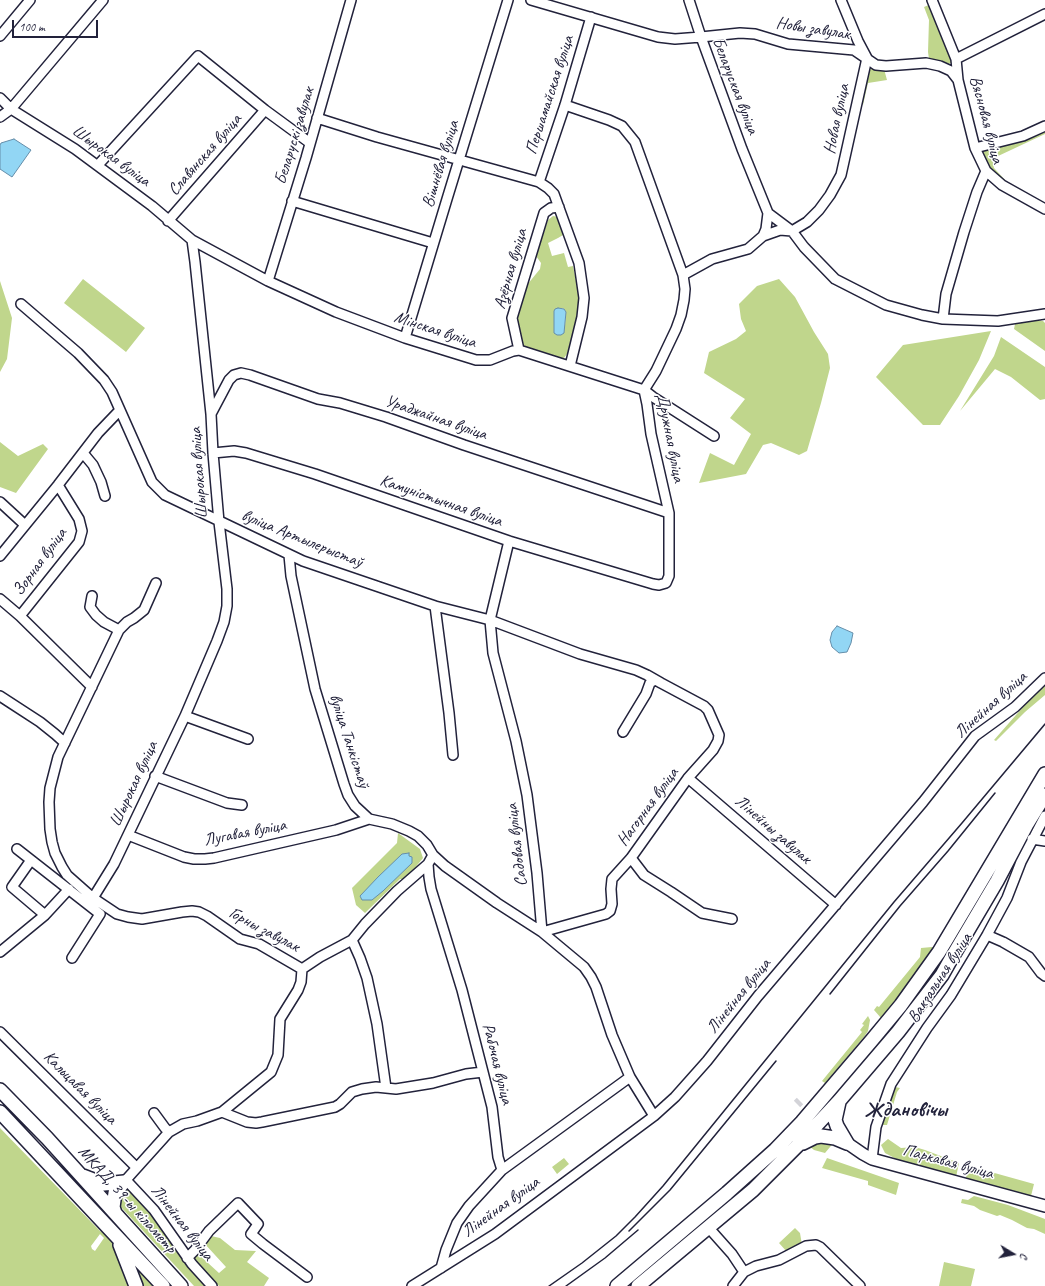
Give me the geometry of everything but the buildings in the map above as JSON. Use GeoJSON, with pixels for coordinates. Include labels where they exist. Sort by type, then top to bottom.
{"type":"FeatureCollection","features":[{"type":"Feature","properties":{"kind":"highway"},"geometry":{"type":"LineString","coordinates":[[617,1286],[727,1193],[775,1150],[802,1122],[872,1040],[901,1005],[939,952],[1045,774]]}},
{"type":"Feature","properties":{"kind":"highway"},"geometry":{"type":"LineString","coordinates":[[638,1286],[752,1190],[798,1146],[898,1032],[942,975],[997,880],[1027,824],[1045,795]]}},
{"type":"Feature","properties":{"kind":"highway","name":"МКАД, 39-ы кіламетр"},"geometry":{"type":"LineString","coordinates":[[0,1090],[47,1138],[181,1286]]}},
{"type":"Feature","properties":{"kind":"highway"},"geometry":{"type":"LineString","coordinates":[[839,1101],[835,1120],[836,1126],[846,1143]]}},
{"type":"Feature","properties":{"kind":"highway","name":"МКАД, 39-ы кіламетр"},"geometry":{"type":"LineString","coordinates":[[0,1112],[163,1286]]}},
{"type":"Feature","properties":{"kind":"highway"},"geometry":{"type":"LineString","coordinates":[[798,1146],[815,1137],[821,1136],[835,1138],[846,1143]]}},
{"type":"Feature","properties":{"kind":"highway"},"geometry":{"type":"LineString","coordinates":[[82,1176],[104,1184],[125,1181]]}},
{"type":"Feature","properties":{"kind":"highway"},"geometry":{"type":"LineString","coordinates":[[115,1213],[113,1207],[115,1194],[125,1181]]}},
{"type":"Feature","properties":{"kind":"highway"},"geometry":{"type":"LineString","coordinates":[[113,1231],[121,1247],[136,1286]]}},
{"type":"Feature","properties":{"kind":"highway"},"geometry":{"type":"LineString","coordinates":[[611,1286],[628,1276]]}},
{"type":"Feature","properties":{"kind":"main road","name":"Паркавая вуліца"},"geometry":{"type":"LineString","coordinates":[[846,1143],[872,1159],[1045,1206]]}},
{"type":"Feature","properties":{"kind":"street"},"geometry":{"type":"LineString","coordinates":[[0,36],[30,0]]}},
{"type":"Feature","properties":{"kind":"street"},"geometry":{"type":"LineString","coordinates":[[0,117],[11,108],[103,0]]}},
{"type":"Feature","properties":{"kind":"street","name":"Беларускі завулак"},"geometry":{"type":"LineString","coordinates":[[268,281],[351,0]]}},
{"type":"Feature","properties":{"kind":"street","name":"Вішнёвая вуліца"},"geometry":{"type":"LineString","coordinates":[[405,338],[508,0]]}},
{"type":"Feature","properties":{"kind":"street","name":"Беларуская вуліца"},"geometry":{"type":"LineString","coordinates":[[531,0],[658,37],[675,39],[702,37],[742,149],[768,213]]}},
{"type":"Feature","properties":{"kind":"street"},"geometry":{"type":"LineString","coordinates":[[689,0],[702,37]]}},
{"type":"Feature","properties":{"kind":"street"},"geometry":{"type":"LineString","coordinates":[[841,0],[858,41],[867,58]]}},
{"type":"Feature","properties":{"kind":"street","name":"Вясновая вуліца"},"geometry":{"type":"LineString","coordinates":[[932,0],[956,60],[958,80],[975,148],[986,171],[975,197],[964,232],[946,294],[943,319]]}},
{"type":"Feature","properties":{"kind":"street"},"geometry":{"type":"LineString","coordinates":[[956,60],[1045,14]]}},
{"type":"Feature","properties":{"kind":"street","name":"Першамайская вуліца"},"geometry":{"type":"LineString","coordinates":[[539,182],[565,106],[591,17]]}},
{"type":"Feature","properties":{"kind":"street","name":"Новы завулак"},"geometry":{"type":"LineString","coordinates":[[702,37],[740,33],[755,34],[788,44],[854,50],[876,65],[926,64],[940,66],[951,71],[958,80]]}},
{"type":"Feature","properties":{"kind":"street"},"geometry":{"type":"LineString","coordinates":[[98,165],[198,56],[265,110],[310,143]]}},
{"type":"Feature","properties":{"kind":"street","name":"Новая вуліца"},"geometry":{"type":"LineString","coordinates":[[792,231],[807,222],[819,210],[830,195],[841,175],[867,58]]}},
{"type":"Feature","properties":{"kind":"street","name":"Шырокая вуліца"},"geometry":{"type":"LineString","coordinates":[[0,98],[11,108],[98,165],[152,206],[192,240],[211,414],[219,522],[227,589],[227,606],[224,622],[185,716],[114,864],[93,898]]}},
{"type":"Feature","properties":{"kind":"street","name":"Дружная вуліца"},"geometry":{"type":"LineString","coordinates":[[565,106],[609,120],[622,126],[635,142],[683,275],[685,289],[681,315],[656,371],[644,390],[651,434],[669,513],[669,576],[666,583],[659,585]]}},
{"type":"Feature","properties":{"kind":"street","name":"Славянская вуліца"},"geometry":{"type":"LineString","coordinates":[[168,221],[265,110]]}},
{"type":"Feature","properties":{"kind":"street"},"geometry":{"type":"LineString","coordinates":[[317,118],[377,137],[539,182],[548,188],[554,194],[579,263],[584,298],[582,317],[570,366]]}},
{"type":"Feature","properties":{"kind":"street"},"geometry":{"type":"LineString","coordinates":[[975,148],[1023,136],[1045,126]]}},
{"type":"Feature","properties":{"kind":"street"},"geometry":{"type":"LineString","coordinates":[[986,171],[1002,185],[1045,209]]}},
{"type":"Feature","properties":{"kind":"street"},"geometry":{"type":"LineString","coordinates":[[292,201],[433,243]]}},
{"type":"Feature","properties":{"kind":"street","name":"Азёрная вуліца"},"geometry":{"type":"LineString","coordinates":[[519,350],[512,318],[544,213],[551,208],[559,207]]}},
{"type":"Feature","properties":{"kind":"street"},"geometry":{"type":"LineString","coordinates":[[763,236],[768,213],[792,231],[804,247],[835,279],[886,305],[922,315],[943,319],[998,321],[1045,314]]}},
{"type":"Feature","properties":{"kind":"street"},"geometry":{"type":"LineString","coordinates":[[683,275],[712,259],[748,250],[763,236],[780,230],[792,231]]}},
{"type":"Feature","properties":{"kind":"street","name":"Мінская вуліца"},"geometry":{"type":"LineString","coordinates":[[192,240],[268,281],[336,312],[405,338],[476,360],[490,360],[519,350]]}},
{"type":"Feature","properties":{"kind":"street","name":"вуліца Артылерыстаў"},"geometry":{"type":"LineString","coordinates":[[21,304],[78,354],[104,380],[112,392],[152,482],[165,495],[289,555],[328,570],[435,606],[490,620],[580,654],[636,670],[658,682]]}},
{"type":"Feature","properties":{"kind":"street"},"geometry":{"type":"LineString","coordinates":[[519,350],[644,390],[714,436]]}},
{"type":"Feature","properties":{"kind":"street","name":"Ураджайная вуліца"},"geometry":{"type":"LineString","coordinates":[[211,414],[229,380],[234,375],[250,375],[318,399],[340,403],[386,417],[669,513]]}},
{"type":"Feature","properties":{"kind":"street","name":"Зорная вуліца"},"geometry":{"type":"LineString","coordinates":[[0,556],[98,433],[120,410]]}},
{"type":"Feature","properties":{"kind":"street","name":"Камуністычная вуліца"},"geometry":{"type":"LineString","coordinates":[[213,453],[234,451],[246,453],[315,474],[509,541],[659,585]]}},
{"type":"Feature","properties":{"kind":"street"},"geometry":{"type":"LineString","coordinates":[[83,453],[93,465],[101,482],[105,496]]}},
{"type":"Feature","properties":{"kind":"street","name":"Зорная вуліца"},"geometry":{"type":"LineString","coordinates":[[20,616],[79,542],[82,531],[79,520],[58,485]]}},
{"type":"Feature","properties":{"kind":"street"},"geometry":{"type":"LineString","coordinates":[[0,502],[25,525]]}},
{"type":"Feature","properties":{"kind":"street","name":"Садовая вуліца"},"geometry":{"type":"LineString","coordinates":[[509,541],[490,620],[493,653],[516,741],[527,795],[536,866],[542,932]]}},
{"type":"Feature","properties":{"kind":"street","name":"вуліца Танкістаў"},"geometry":{"type":"LineString","coordinates":[[289,555],[291,576],[315,689],[348,796],[354,806],[370,819],[392,824],[414,833],[427,845],[432,855],[445,866],[542,932]]}},
{"type":"Feature","properties":{"kind":"street"},"geometry":{"type":"LineString","coordinates":[[0,696],[40,722],[65,743],[119,630],[126,622],[144,610],[156,583]]}},
{"type":"Feature","properties":{"kind":"street"},"geometry":{"type":"LineString","coordinates":[[92,596],[90,607],[96,615],[104,622],[119,630]]}},
{"type":"Feature","properties":{"kind":"street","name":"Зорная вуліца"},"geometry":{"type":"LineString","coordinates":[[0,599],[20,616],[92,687]]}},
{"type":"Feature","properties":{"kind":"street"},"geometry":{"type":"LineString","coordinates":[[435,606],[453,755]]}},
{"type":"Feature","properties":{"kind":"street","name":"Лінейная вуліца"},"geometry":{"type":"LineString","coordinates":[[412,1286],[495,1234],[654,1116],[675,1097],[703,1066],[758,996],[923,802],[975,736],[1015,707],[1045,678]]}},
{"type":"Feature","properties":{"kind":"street"},"geometry":{"type":"LineString","coordinates":[[623,732],[646,694],[650,683],[658,682]]}},
{"type":"Feature","properties":{"kind":"street","name":"Нагорная вуліца"},"geometry":{"type":"LineString","coordinates":[[542,932],[606,914],[610,911],[612,904],[612,879],[631,858],[688,778],[713,750],[718,741],[719,735],[708,710],[704,706],[658,682]]}},
{"type":"Feature","properties":{"kind":"street"},"geometry":{"type":"LineString","coordinates":[[185,716],[248,739]]}},
{"type":"Feature","properties":{"kind":"street","name":"Горны завулак"},"geometry":{"type":"LineString","coordinates":[[65,743],[58,757],[53,774],[49,802],[51,835],[55,853],[67,875],[93,898],[117,914],[142,919],[182,912],[199,912],[240,939],[259,944],[302,969]]}},
{"type":"Feature","properties":{"kind":"street"},"geometry":{"type":"LineString","coordinates":[[155,776],[227,802],[242,805]]}},
{"type":"Feature","properties":{"kind":"street","name":"Лінейны завулак"},"geometry":{"type":"LineString","coordinates":[[688,778],[836,905]]}},
{"type":"Feature","properties":{"kind":"street","name":"Вакзальная вуліца"},"geometry":{"type":"LineString","coordinates":[[872,1159],[876,1127],[891,1084],[927,1028],[951,995],[987,935],[1007,898],[1021,862],[1045,816]]}},
{"type":"Feature","properties":{"kind":"street","name":"Лугавая вуліца"},"geometry":{"type":"LineString","coordinates":[[128,835],[184,857],[205,859],[336,830],[370,819]]}},
{"type":"Feature","properties":{"kind":"street"},"geometry":{"type":"LineString","coordinates":[[1032,839],[1045,841]]}},
{"type":"Feature","properties":{"kind":"street"},"geometry":{"type":"LineString","coordinates":[[17,849],[100,914],[72,958]]}},
{"type":"Feature","properties":{"kind":"street"},"geometry":{"type":"LineString","coordinates":[[428,864],[432,855]]}},
{"type":"Feature","properties":{"kind":"street"},"geometry":{"type":"LineString","coordinates":[[631,858],[644,875],[702,913],[732,919]]}},
{"type":"Feature","properties":{"kind":"street"},"geometry":{"type":"LineString","coordinates":[[31,860],[12,887],[45,915]]}},
{"type":"Feature","properties":{"kind":"street","name":"Горны завулак"},"geometry":{"type":"LineString","coordinates":[[302,969],[320,957],[352,940],[365,924],[397,891],[428,864]]}},
{"type":"Feature","properties":{"kind":"street","name":"Рабочая вуліца"},"geometry":{"type":"LineString","coordinates":[[428,864],[431,889],[462,990],[492,1107],[498,1157],[502,1170]]}},
{"type":"Feature","properties":{"kind":"street"},"geometry":{"type":"LineString","coordinates":[[0,952],[45,915],[69,889]]}},
{"type":"Feature","properties":{"kind":"street"},"geometry":{"type":"LineString","coordinates":[[542,932],[584,967],[591,977],[596,987],[612,1035],[630,1078],[654,1116]]}},
{"type":"Feature","properties":{"kind":"street"},"geometry":{"type":"LineString","coordinates":[[987,935],[1003,942],[1029,957],[1045,976]]}},
{"type":"Feature","properties":{"kind":"street"},"geometry":{"type":"LineString","coordinates":[[352,940],[367,978],[377,1024],[386,1088]]}},
{"type":"Feature","properties":{"kind":"street","name":"Горны завулак"},"geometry":{"type":"LineString","coordinates":[[125,1181],[169,1132],[184,1124],[222,1112],[245,1092],[272,1072],[278,1055],[280,1019],[298,990],[301,982],[302,969]]}},
{"type":"Feature","properties":{"kind":"street","name":"Кальцавая вуліца"},"geometry":{"type":"LineString","coordinates":[[0,1032],[136,1167]]}},
{"type":"Feature","properties":{"kind":"street"},"geometry":{"type":"LineString","coordinates":[[222,1112],[247,1122],[256,1123],[335,1107],[352,1092],[362,1089],[376,1087],[396,1089],[432,1083],[466,1074],[483,1072]]}},
{"type":"Feature","properties":{"kind":"street","name":"Лінейная вуліца"},"geometry":{"type":"LineString","coordinates":[[502,1170],[630,1078]]}},
{"type":"Feature","properties":{"kind":"street"},"geometry":{"type":"LineString","coordinates":[[154,1113],[169,1132]]}},
{"type":"Feature","properties":{"kind":"street"},"geometry":{"type":"LineString","coordinates":[[441,1268],[446,1250],[457,1224],[469,1206],[502,1170]]}},
{"type":"Feature","properties":{"kind":"street","name":"Лінейная вуліца"},"geometry":{"type":"LineString","coordinates":[[125,1181],[154,1210],[187,1258],[212,1286]]}},
{"type":"Feature","properties":{"kind":"street"},"geometry":{"type":"LineString","coordinates":[[187,1258],[195,1250],[208,1231],[238,1203],[258,1224],[251,1234],[307,1277]]}},
{"type":"Feature","properties":{"kind":"street"},"geometry":{"type":"LineString","coordinates":[[708,1227],[732,1254],[744,1272]]}},
{"type":"Feature","properties":{"kind":"street"},"geometry":{"type":"LineString","coordinates":[[451,1240],[457,1250],[463,1254]]}},
{"type":"Feature","properties":{"kind":"street"},"geometry":{"type":"LineString","coordinates":[[734,1286],[744,1272],[756,1266],[779,1260],[806,1246],[816,1245],[820,1247],[860,1286]]}},
{"type":"Feature","properties":{"kind":"green space"},"geometry":{"type":"Polygon","coordinates":[[[931,4],[952,60],[951,63],[948,64],[929,59],[929,20],[924,7],[931,4]]]}},
{"type":"Feature","properties":{"kind":"green space"},"geometry":{"type":"Polygon","coordinates":[[[874,68],[884,69],[887,80],[868,83],[863,105],[861,103],[869,71],[874,68]]]}},
{"type":"Feature","properties":{"kind":"green space"},"geometry":{"type":"Polygon","coordinates":[[[1045,129],[1045,134],[996,157],[993,162],[994,168],[1006,181],[989,170],[980,150],[1045,129]]]}},
{"type":"Feature","properties":{"kind":"green space"},"geometry":{"type":"Polygon","coordinates":[[[553,216],[558,217],[561,223],[563,235],[548,243],[552,256],[564,253],[568,267],[573,266],[579,296],[578,316],[567,354],[559,361],[531,352],[521,346],[516,319],[527,285],[540,269],[541,263],[536,256],[548,220],[553,216]],[[563,308],[554,311],[554,333],[565,325],[566,312],[563,308]]]}},
{"type":"Feature","properties":{"kind":"green space"},"geometry":{"type":"Polygon","coordinates":[[[83,279],[145,328],[126,352],[64,303],[83,279]]]}},
{"type":"Feature","properties":{"kind":"green space"},"geometry":{"type":"Polygon","coordinates":[[[779,279],[795,297],[828,354],[830,368],[807,451],[799,455],[771,443],[763,445],[746,474],[699,483],[710,453],[734,465],[751,434],[730,418],[745,399],[704,373],[709,352],[736,339],[746,331],[741,319],[739,304],[757,286],[779,279]]]}},
{"type":"Feature","properties":{"kind":"green space"},"geometry":{"type":"Polygon","coordinates":[[[0,281],[12,318],[7,359],[0,372],[0,281]]]}},
{"type":"Feature","properties":{"kind":"green space"},"geometry":{"type":"Polygon","coordinates":[[[1016,319],[1043,321],[1045,323],[1045,351],[1014,329],[1016,319]]]}},
{"type":"Feature","properties":{"kind":"green space"},"geometry":{"type":"Polygon","coordinates":[[[991,331],[979,360],[959,396],[940,425],[923,425],[876,377],[903,345],[991,331]]]}},
{"type":"Feature","properties":{"kind":"green space"},"geometry":{"type":"Polygon","coordinates":[[[1001,337],[1045,367],[1045,399],[1040,400],[1011,377],[995,369],[960,411],[994,356],[1001,337]]]}},
{"type":"Feature","properties":{"kind":"green space"},"geometry":{"type":"Polygon","coordinates":[[[0,442],[18,456],[43,444],[48,449],[16,493],[0,487],[0,442]]]}},
{"type":"Feature","properties":{"kind":"green space"},"geometry":{"type":"Polygon","coordinates":[[[1045,682],[1045,695],[1025,712],[996,741],[994,740],[1045,682]]]}},
{"type":"Feature","properties":{"kind":"green space"},"geometry":{"type":"Polygon","coordinates":[[[398,833],[420,849],[423,858],[406,879],[400,879],[365,913],[356,905],[352,888],[397,843],[398,833]]]}},
{"type":"Feature","properties":{"kind":"green space"},"geometry":{"type":"Polygon","coordinates":[[[932,947],[934,949],[918,972],[885,1016],[881,1018],[874,1010],[877,1006],[879,1007],[920,957],[921,948],[932,947]]]}},
{"type":"Feature","properties":{"kind":"green space"},"geometry":{"type":"Polygon","coordinates":[[[868,1016],[870,1020],[868,1031],[864,1037],[825,1083],[822,1081],[862,1032],[860,1030],[864,1025],[862,1024],[868,1016]]]}},
{"type":"Feature","properties":{"kind":"green space"},"geometry":{"type":"Polygon","coordinates":[[[895,1087],[900,1088],[897,1092],[887,1125],[882,1125],[895,1087]]]}},
{"type":"Feature","properties":{"kind":"green space"},"geometry":{"type":"Polygon","coordinates":[[[827,1107],[829,1109],[803,1138],[724,1210],[630,1286],[626,1286],[799,1139],[827,1107]]]}},
{"type":"Feature","properties":{"kind":"green space"},"geometry":{"type":"Polygon","coordinates":[[[0,1128],[100,1231],[107,1235],[117,1247],[133,1286],[0,1286],[0,1128]],[[100,1234],[91,1246],[92,1249],[95,1251],[104,1238],[100,1234]]]}},
{"type":"Feature","properties":{"kind":"green space"},"geometry":{"type":"Polygon","coordinates":[[[888,1139],[901,1148],[915,1147],[959,1163],[956,1177],[902,1162],[885,1153],[881,1145],[888,1139]]]}},
{"type":"Feature","properties":{"kind":"green space"},"geometry":{"type":"Polygon","coordinates":[[[813,1141],[835,1141],[825,1153],[814,1150],[809,1146],[813,1141]]]}},
{"type":"Feature","properties":{"kind":"green space"},"geometry":{"type":"Polygon","coordinates":[[[564,1158],[569,1164],[557,1174],[552,1167],[564,1158]]]}},
{"type":"Feature","properties":{"kind":"green space"},"geometry":{"type":"Polygon","coordinates":[[[827,1158],[899,1183],[896,1195],[868,1185],[868,1181],[822,1168],[827,1158]]]}},
{"type":"Feature","properties":{"kind":"green space"},"geometry":{"type":"Polygon","coordinates":[[[973,1167],[1034,1184],[1031,1196],[966,1179],[967,1169],[973,1167]]]}},
{"type":"Feature","properties":{"kind":"green space"},"geometry":{"type":"Polygon","coordinates":[[[127,1189],[143,1201],[209,1286],[194,1286],[120,1206],[117,1197],[127,1189]]]}},
{"type":"Feature","properties":{"kind":"green space"},"geometry":{"type":"Polygon","coordinates":[[[974,1196],[1008,1205],[1045,1219],[1045,1234],[1034,1229],[1027,1228],[1000,1215],[997,1216],[980,1210],[974,1206],[961,1203],[962,1199],[968,1200],[974,1196]]]}},
{"type":"Feature","properties":{"kind":"green space"},"geometry":{"type":"Polygon","coordinates":[[[795,1228],[800,1233],[802,1245],[787,1252],[779,1243],[795,1228]]]}},
{"type":"Feature","properties":{"kind":"green space"},"geometry":{"type":"Polygon","coordinates":[[[211,1236],[220,1238],[235,1250],[256,1251],[247,1262],[269,1278],[264,1286],[219,1286],[193,1258],[196,1252],[219,1273],[226,1267],[204,1243],[211,1236]]]}},
{"type":"Feature","properties":{"kind":"green space"},"geometry":{"type":"Polygon","coordinates":[[[944,1262],[975,1269],[971,1286],[939,1286],[944,1262]]]}},
{"type":"Feature","properties":{"kind":"green space"},"geometry":{"type":"Polygon","coordinates":[[[134,1263],[149,1280],[154,1286],[142,1286],[134,1263]]]}},
{"type":"Feature","properties":{"kind":"water"},"geometry":{"type":"Polygon","coordinates":[[[14,139],[31,150],[12,177],[0,169],[0,145],[1,143],[14,139]]]}},
{"type":"Feature","properties":{"kind":"water"},"geometry":{"type":"Polygon","coordinates":[[[558,308],[564,309],[566,312],[564,333],[561,335],[554,333],[554,311],[558,308]]]}},
{"type":"Feature","properties":{"kind":"water"},"geometry":{"type":"Polygon","coordinates":[[[837,626],[853,633],[847,652],[839,653],[832,647],[830,640],[832,632],[837,626]]]}},
{"type":"Feature","properties":{"kind":"water"},"geometry":{"type":"Polygon","coordinates":[[[409,853],[409,856],[412,857],[412,863],[372,900],[362,900],[360,896],[378,877],[402,854],[409,853]]]}},
{"type":"Feature","properties":{"kind":"tunnel"},"geometry":{"type":"LineString","coordinates":[[797,1104],[800,1101]]}},
{"type":"Feature","properties":{"kind":"railway"},"geometry":{"type":"LineString","coordinates":[[549,1286],[582,1263],[616,1236],[663,1186],[894,902],[1045,724]]}},
{"type":"Feature","properties":{"kind":"railway"},"geometry":{"type":"LineString","coordinates":[[830,994],[900,906],[948,851],[995,793]]}},
{"type":"Feature","properties":{"kind":"railway"},"geometry":{"type":"LineString","coordinates":[[629,1231],[670,1190],[776,1061]]}},
{"type":"Feature","properties":{"kind":"railway"},"geometry":{"type":"LineString","coordinates":[[566,1286],[605,1258],[638,1230]]}},
{"type":"Feature","properties":{"kind":"district","name":"Ждановічы"},"geometry":{"type":"Point","coordinates":[906,1110]}}]}
